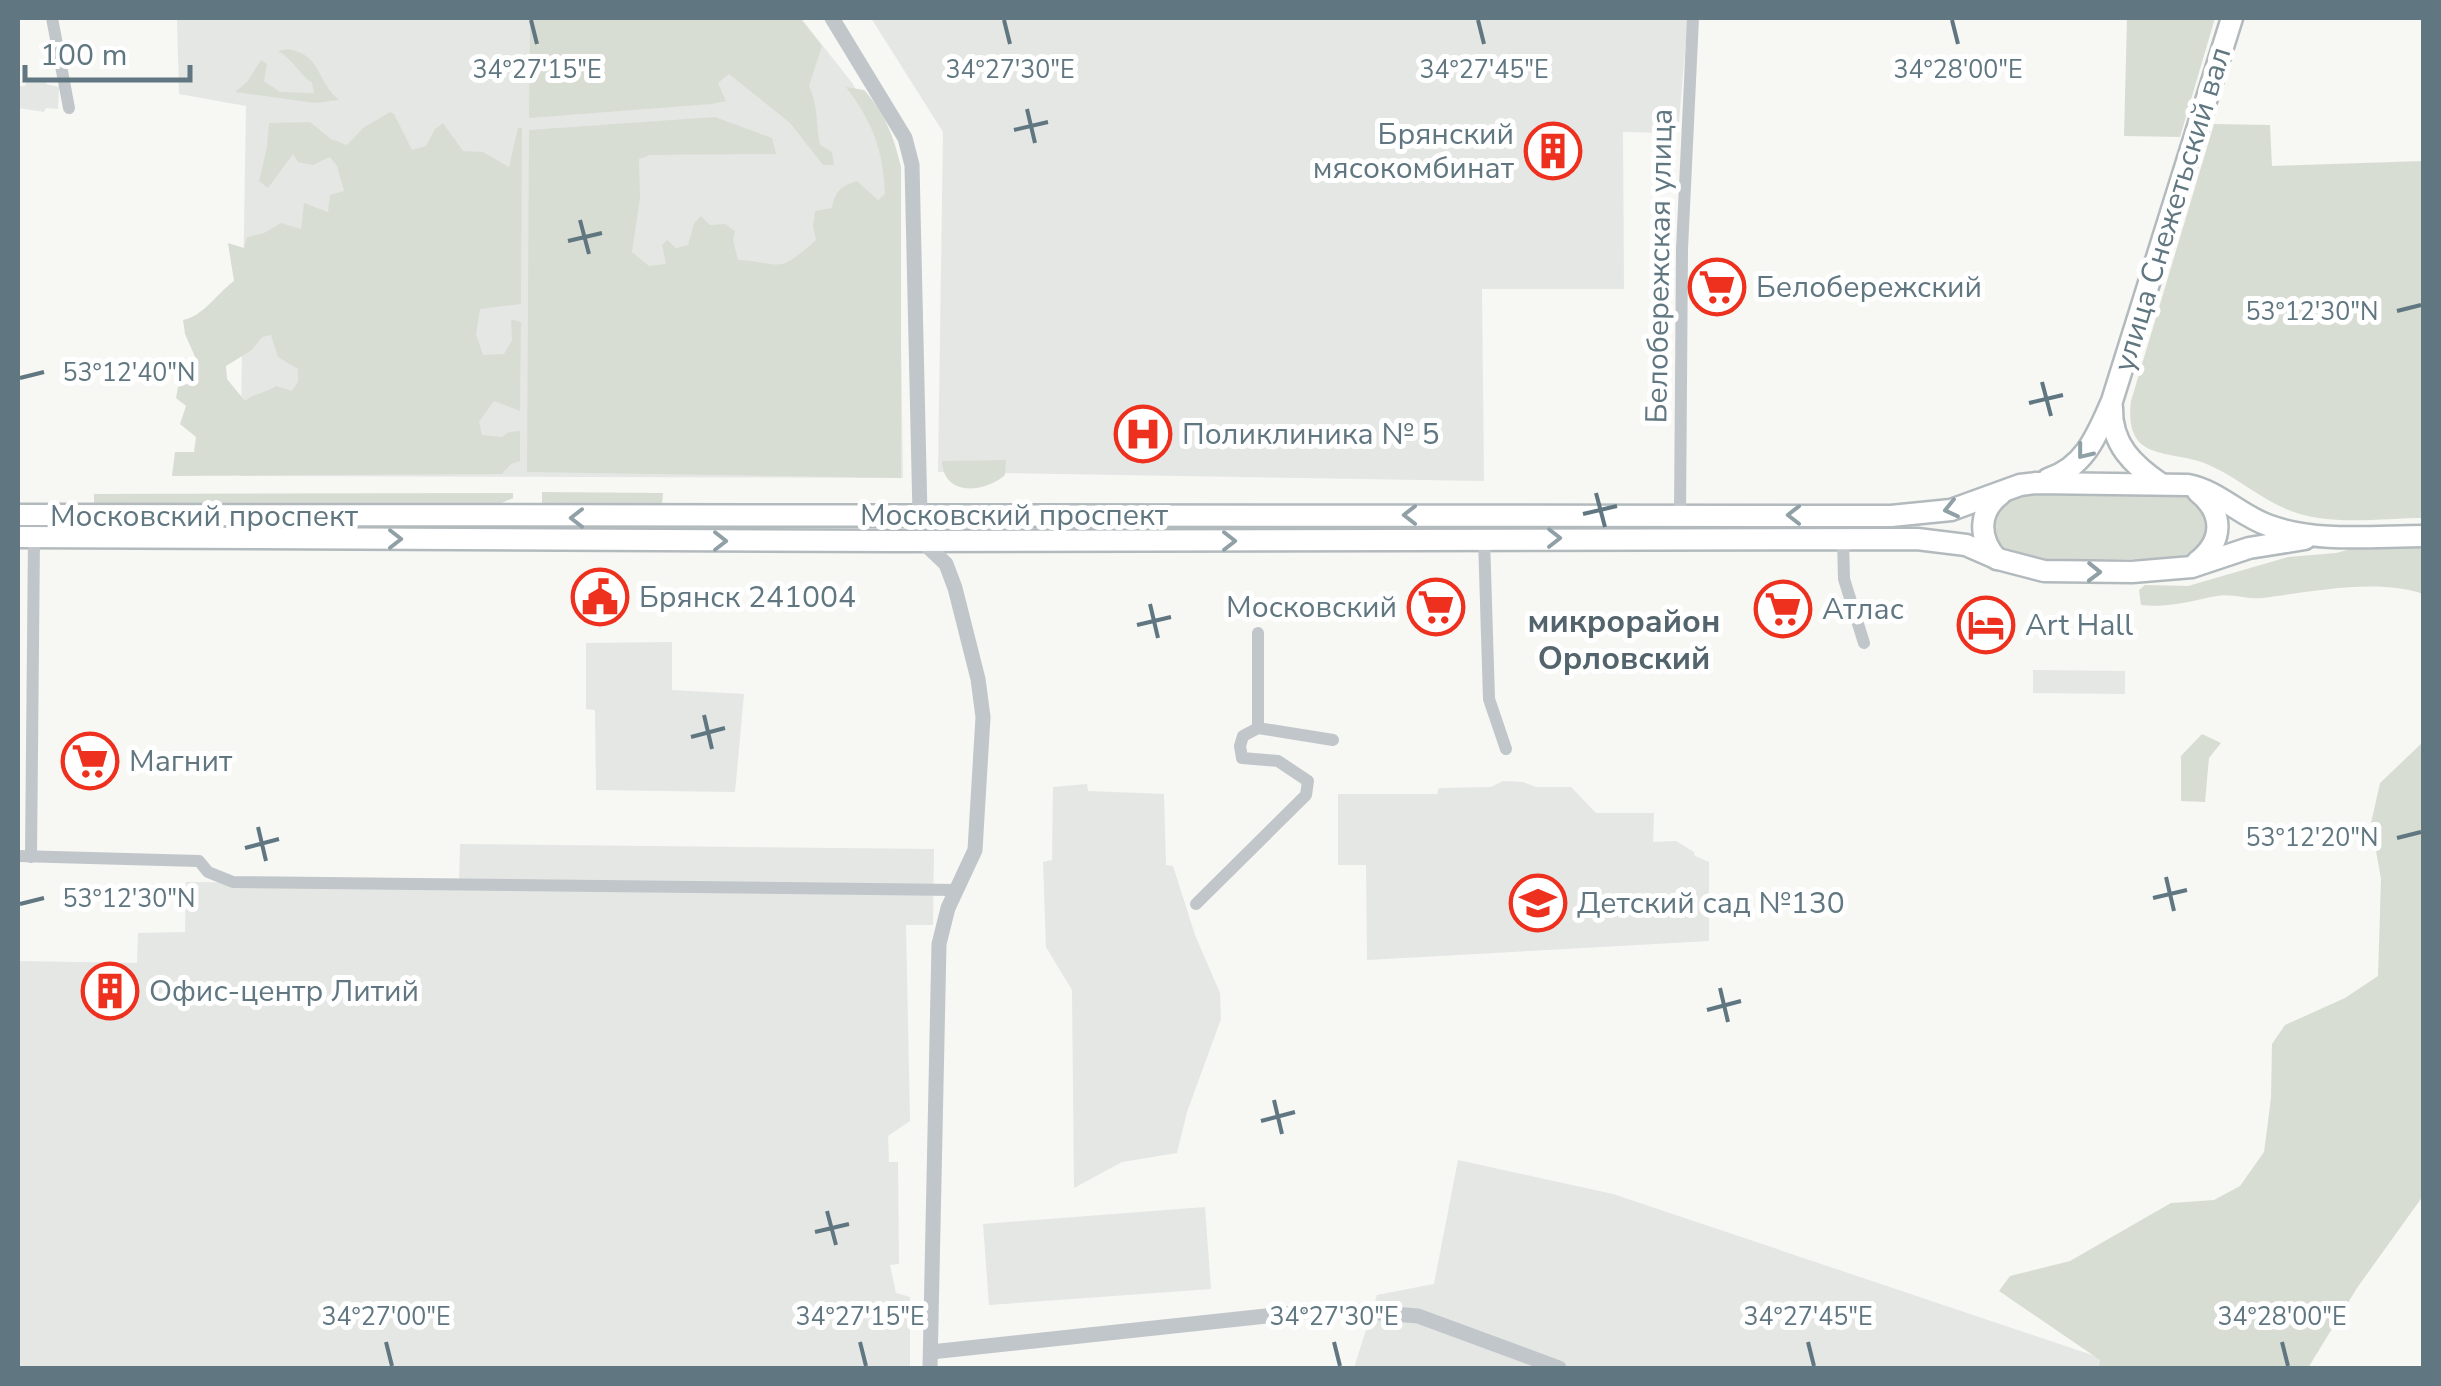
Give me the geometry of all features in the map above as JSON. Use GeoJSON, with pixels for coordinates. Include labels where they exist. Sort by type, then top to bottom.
{"type":"FeatureCollection","features":[{"type":"Feature","properties":{"kind":"main road","name":"улица Снежетьский вал"},"geometry":{"type":"LineString","coordinates":[[2036,483],[2060,475],[2081,459],[2090,449],[2112,401],[2232,18]]}},
{"type":"Feature","properties":{"kind":"main road","name":"улица Снежетьский вал"},"geometry":{"type":"LineString","coordinates":[[2112,401],[2112,423],[2122,448],[2142,471],[2162,485]]}},
{"type":"Feature","properties":{"kind":"main road","name":"Московский проспект"},"geometry":{"type":"LineString","coordinates":[[25,515],[1922,514],[1951,510],[2007,489],[2036,483],[2188,485]]}},
{"type":"Feature","properties":{"kind":"main road"},"geometry":{"type":"LineString","coordinates":[[2188,485],[2205,488],[2269,526],[2326,536],[2424,536]]}},
{"type":"Feature","properties":{"kind":"main road"},"geometry":{"type":"LineString","coordinates":[[2188,485],[2211,503],[2218,516],[2212,550],[2192,567]]}},
{"type":"Feature","properties":{"kind":"main road"},"geometry":{"type":"LineString","coordinates":[[1998,560],[1988,548],[1982,529],[1988,508],[2007,489]]}},
{"type":"Feature","properties":{"kind":"main road"},"geometry":{"type":"LineString","coordinates":[[25,515],[26,537]]}},
{"type":"Feature","properties":{"kind":"main road"},"geometry":{"type":"LineString","coordinates":[[920,515],[922,540]]}},
{"type":"Feature","properties":{"kind":"main road","name":"Московский проспект"},"geometry":{"type":"LineString","coordinates":[[26,537],[1843,539],[1948,542],[2044,571],[2132,572],[2192,567],[2250,548],[2326,536]]}},
{"type":"Feature","properties":{"kind":"street"},"geometry":{"type":"LineString","coordinates":[[52,18],[69,108]]}},
{"type":"Feature","properties":{"kind":"street"},"geometry":{"type":"LineString","coordinates":[[832,18],[906,138],[912,166],[920,515]]}},
{"type":"Feature","properties":{"kind":"street","name":"Белобережская улица"},"geometry":{"type":"LineString","coordinates":[[1680,515],[1682,249],[1693,18]]}},
{"type":"Feature","properties":{"kind":"street"},"geometry":{"type":"LineString","coordinates":[[26,537],[24,857],[199,861],[208,872],[233,882],[957,890]]}},
{"type":"Feature","properties":{"kind":"street"},"geometry":{"type":"LineString","coordinates":[[1484,539],[1490,698],[1506,749]]}},
{"type":"Feature","properties":{"kind":"street"},"geometry":{"type":"LineString","coordinates":[[1843,539],[1844,579],[1864,643]]}},
{"type":"Feature","properties":{"kind":"street"},"geometry":{"type":"LineString","coordinates":[[922,540],[946,564],[955,588],[978,679],[983,717],[974,850],[944,920],[939,944],[931,1360],[1331,1309],[1418,1316],[1560,1368]]}},
{"type":"Feature","properties":{"kind":"street"},"geometry":{"type":"LineString","coordinates":[[1258,633],[1258,728]]}},
{"type":"Feature","properties":{"kind":"street"},"geometry":{"type":"LineString","coordinates":[[1196,904],[1306,795],[1308,781],[1278,761],[1242,758],[1243,736],[1258,728],[1333,740]]}},
{"type":"Feature","properties":{"kind":"shaded area"},"geometry":{"type":"Polygon","coordinates":[[[177,18],[801,18],[853,84],[889,152],[899,192],[903,478],[240,476],[246,106],[179,94],[177,18]]]}},
{"type":"Feature","properties":{"kind":"shaded area"},"geometry":{"type":"Polygon","coordinates":[[[530,18],[800,18],[822,46],[809,86],[820,145],[832,152],[834,165],[823,165],[790,123],[729,74],[718,83],[726,101],[529,118],[530,18]]]}},
{"type":"Feature","properties":{"kind":"shaded area"},"geometry":{"type":"Polygon","coordinates":[[[871,18],[1688,18],[1678,133],[1623,132],[1624,289],[1482,289],[1484,481],[938,472],[943,132],[871,18]]]}},
{"type":"Feature","properties":{"kind":"shaded area"},"geometry":{"type":"Polygon","coordinates":[[[2127,18],[2215,18],[2180,137],[2124,136],[2127,18]]]}},
{"type":"Feature","properties":{"kind":"shaded area"},"geometry":{"type":"Polygon","coordinates":[[[288,49],[313,63],[339,100],[315,103],[235,92],[247,82],[261,60],[267,64],[264,81],[280,92],[314,93],[312,83],[278,51],[288,49]]]}},
{"type":"Feature","properties":{"kind":"shaded area"},"geometry":{"type":"Polygon","coordinates":[[[28,79],[59,87],[58,109],[46,108],[44,112],[18,108],[18,86],[25,86],[28,79]]]}},
{"type":"Feature","properties":{"kind":"shaded area"},"geometry":{"type":"Polygon","coordinates":[[[846,87],[864,90],[878,108],[901,167],[901,478],[527,472],[529,130],[715,117],[772,138],[776,154],[650,155],[639,159],[640,198],[632,252],[649,266],[666,264],[662,245],[667,240],[676,248],[688,245],[694,223],[701,216],[710,225],[725,224],[735,231],[738,260],[780,264],[816,240],[815,211],[832,208],[843,187],[857,181],[878,200],[885,194],[875,137],[846,87]]]}},
{"type":"Feature","properties":{"kind":"shaded area"},"geometry":{"type":"Polygon","coordinates":[[[390,112],[412,150],[426,146],[443,123],[463,151],[483,152],[509,167],[518,128],[522,128],[521,304],[480,309],[476,334],[483,355],[504,354],[512,340],[511,319],[521,322],[520,411],[494,401],[479,422],[482,435],[502,437],[520,431],[520,461],[502,474],[172,476],[175,452],[194,452],[196,437],[180,424],[186,406],[176,398],[178,387],[190,383],[183,371],[184,361],[196,359],[183,320],[204,309],[234,281],[228,243],[244,248],[247,237],[281,223],[301,229],[304,203],[328,212],[330,195],[344,191],[337,166],[330,157],[313,165],[298,162],[293,154],[268,188],[259,181],[269,123],[310,122],[331,139],[347,145],[363,128],[390,112]],[[271,335],[262,337],[252,350],[226,366],[227,379],[245,401],[276,386],[292,391],[298,382],[298,369],[278,357],[271,335]]]}},
{"type":"Feature","properties":{"kind":"shaded area"},"geometry":{"type":"Polygon","coordinates":[[[2214,124],[2270,125],[2272,166],[2423,161],[2423,518],[2336,520],[2302,515],[2276,505],[2213,467],[2143,446],[2135,436],[2131,401],[2214,124]]]}},
{"type":"Feature","properties":{"kind":"shaded area"},"geometry":{"type":"Polygon","coordinates":[[[1006,460],[1005,475],[977,488],[949,481],[942,461],[1006,460]]]}},
{"type":"Feature","properties":{"kind":"shaded area"},"geometry":{"type":"Polygon","coordinates":[[[542,492],[663,493],[662,505],[542,505],[542,492]]]}},
{"type":"Feature","properties":{"kind":"shaded area"},"geometry":{"type":"Polygon","coordinates":[[[513,493],[513,498],[497,505],[94,504],[94,494],[513,493]]]}},
{"type":"Feature","properties":{"kind":"shaded area"},"geometry":{"type":"Polygon","coordinates":[[[2181,494],[2199,507],[2207,524],[2203,543],[2187,558],[2025,561],[2004,552],[1993,535],[1998,511],[2018,495],[2181,494]]]}},
{"type":"Feature","properties":{"kind":"shaded area"},"geometry":{"type":"Polygon","coordinates":[[[2362,546],[2423,548],[2423,594],[2365,587],[2257,598],[2223,595],[2170,605],[2141,605],[2139,590],[2145,585],[2188,586],[2288,557],[2336,553],[2362,546]]]}},
{"type":"Feature","properties":{"kind":"shaded area"},"geometry":{"type":"Polygon","coordinates":[[[672,642],[672,690],[744,694],[735,792],[596,790],[595,710],[586,709],[586,643],[672,642]]]}},
{"type":"Feature","properties":{"kind":"shaded area"},"geometry":{"type":"Polygon","coordinates":[[[2033,670],[2125,671],[2125,694],[2033,693],[2033,670]]]}},
{"type":"Feature","properties":{"kind":"shaded area"},"geometry":{"type":"Polygon","coordinates":[[[2202,734],[2221,743],[2209,758],[2205,802],[2181,801],[2181,756],[2202,734]]]}},
{"type":"Feature","properties":{"kind":"shaded area"},"geometry":{"type":"Polygon","coordinates":[[[2423,742],[2423,1196],[2357,1288],[2308,1368],[2098,1368],[2100,1360],[1999,1291],[2010,1276],[2070,1261],[2171,1203],[2214,1200],[2240,1186],[2264,1152],[2272,1044],[2285,1025],[2345,998],[2378,976],[2381,879],[2371,823],[2380,783],[2423,742]]]}},
{"type":"Feature","properties":{"kind":"shaded area","name":"Детский сад №130"},"geometry":{"type":"Polygon","coordinates":[[[1503,781],[1536,787],[1571,787],[1596,813],[1654,813],[1653,842],[1676,841],[1709,862],[1709,941],[1367,960],[1366,865],[1338,865],[1338,794],[1437,794],[1439,788],[1491,787],[1503,781]]]}},
{"type":"Feature","properties":{"kind":"shaded area"},"geometry":{"type":"Polygon","coordinates":[[[1087,784],[1088,791],[1164,794],[1166,865],[1173,866],[1195,935],[1220,993],[1221,1019],[1187,1112],[1177,1153],[1122,1162],[1074,1188],[1072,990],[1046,947],[1043,862],[1052,860],[1053,787],[1087,784]]]}},
{"type":"Feature","properties":{"kind":"shaded area"},"geometry":{"type":"Polygon","coordinates":[[[460,844],[934,849],[933,925],[906,925],[910,1121],[888,1136],[889,1162],[898,1162],[899,1264],[890,1265],[896,1293],[910,1297],[910,1368],[18,1368],[18,961],[137,963],[138,933],[185,932],[186,882],[459,884],[460,844]]]}},
{"type":"Feature","properties":{"kind":"shaded area"},"geometry":{"type":"Polygon","coordinates":[[[1458,1160],[1613,1194],[2101,1358],[2097,1368],[1354,1368],[1377,1295],[1434,1284],[1458,1160]]]}},
{"type":"Feature","properties":{"kind":"shaded area"},"geometry":{"type":"Polygon","coordinates":[[[1205,1207],[1211,1289],[989,1305],[983,1224],[1205,1207]]]}},
{"type":"Feature","properties":{"kind":"place","name":"Брянский мясокомбинат"},"geometry":{"type":"Point","coordinates":[1553,151]}},
{"type":"Feature","properties":{"kind":"place","name":"Белобережский"},"geometry":{"type":"Point","coordinates":[1717,287]}},
{"type":"Feature","properties":{"kind":"place","name":"Поликлиника № 5"},"geometry":{"type":"Point","coordinates":[1143,434]}},
{"type":"Feature","properties":{"kind":"place","name":"Брянск 241004"},"geometry":{"type":"Point","coordinates":[600,597]}},
{"type":"Feature","properties":{"kind":"place","name":"Московский"},"geometry":{"type":"Point","coordinates":[1436,607]}},
{"type":"Feature","properties":{"kind":"place","name":"Атлас"},"geometry":{"type":"Point","coordinates":[1783,609]}},
{"type":"Feature","properties":{"kind":"place","name":"Art Hall"},"geometry":{"type":"Point","coordinates":[1986,625]}},
{"type":"Feature","properties":{"kind":"place","name":"Магнит"},"geometry":{"type":"Point","coordinates":[90,761]}},
{"type":"Feature","properties":{"kind":"place","name":"Детский сад №130"},"geometry":{"type":"Point","coordinates":[1538,903]}},
{"type":"Feature","properties":{"kind":"place","name":"Офис-центр Литий"},"geometry":{"type":"Point","coordinates":[110,991]}},
{"type":"Feature","properties":{"kind":"district","name":"микрорайон Орловский"},"geometry":{"type":"Point","coordinates":[1624,640]}}]}
